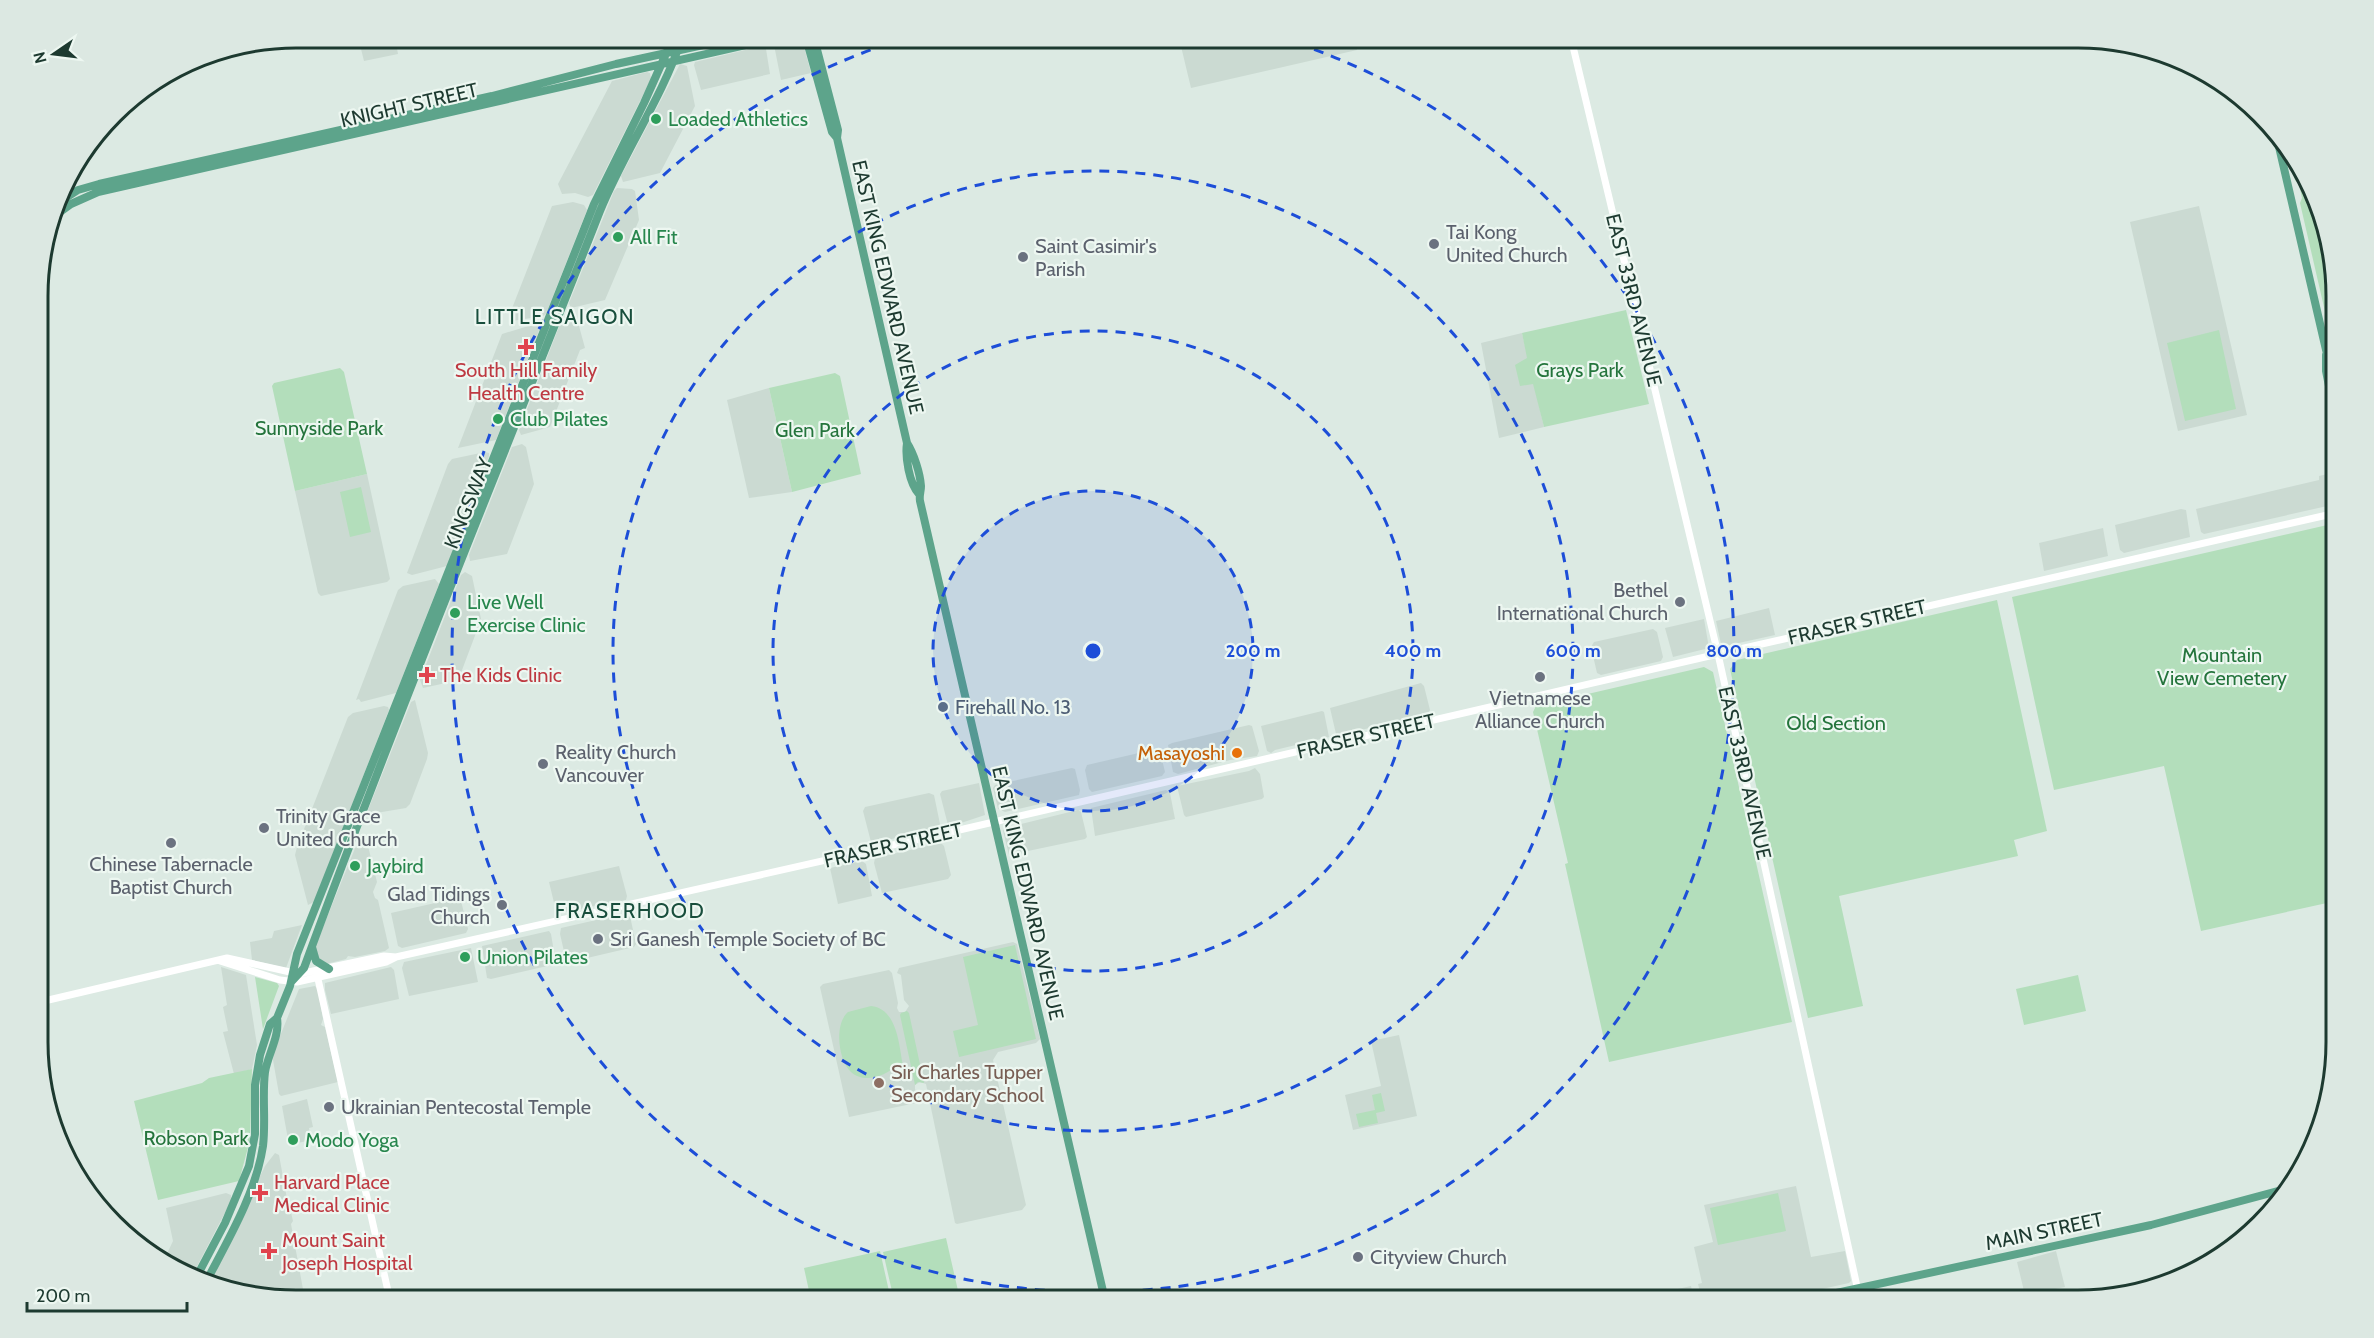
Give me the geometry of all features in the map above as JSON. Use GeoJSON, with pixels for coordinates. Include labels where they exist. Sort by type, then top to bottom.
{"type":"FeatureCollection","features":[{"type":"Feature","properties":{"kind":"main road","name":"KINGSWAY"},"geometry":{"type":"LineString","coordinates":[[200,1270],[248,1172],[255,1134],[255,1085],[258,1061],[270,1024],[277,1018],[294,976],[307,928],[594,204],[669,48]]}},
{"type":"Feature","properties":{"kind":"main road","name":"KINGSWAY"},"geometry":{"type":"LineString","coordinates":[[294,976],[304,968],[359,819],[602,207],[678,48]]}},
{"type":"Feature","properties":{"kind":"main road","name":"KNIGHT STREET"},"geometry":{"type":"LineString","coordinates":[[70,195],[78,190],[99,184],[492,96],[690,48]]}},
{"type":"Feature","properties":{"kind":"main road","name":"KNIGHT STREET"},"geometry":{"type":"LineString","coordinates":[[64,210],[98,192],[732,48]]}},
{"type":"Feature","properties":{"kind":"main road","name":"EAST KING EDWARD AVENUE"},"geometry":{"type":"LineString","coordinates":[[809,48],[832,132],[837,138]]}},
{"type":"Feature","properties":{"kind":"main road","name":"EAST KING EDWARD AVENUE"},"geometry":{"type":"LineString","coordinates":[[817,48],[838,130],[837,138],[907,443],[906,452],[914,489],[919,494],[1103,1290]]}},
{"type":"Feature","properties":{"kind":"main road"},"geometry":{"type":"LineString","coordinates":[[2280,153],[2326,354],[2326,371]]}},
{"type":"Feature","properties":{"kind":"main road"},"geometry":{"type":"LineString","coordinates":[[312,946],[316,961],[329,969]]}},
{"type":"Feature","properties":{"kind":"main road","name":"KINGSWAY"},"geometry":{"type":"LineString","coordinates":[[210,1274],[243,1206],[258,1167],[264,1134],[265,1071],[279,1028],[277,1018]]}},
{"type":"Feature","properties":{"kind":"main road","name":"MAIN STREET"},"geometry":{"type":"LineString","coordinates":[[1849,1290],[2151,1225],[2276,1191]]}},
{"type":"Feature","properties":{"kind":"street","name":"EAST 33RD AVENUE"},"geometry":{"type":"LineString","coordinates":[[1573,48],[1718,654],[1858,1288]]}},
{"type":"Feature","properties":{"kind":"street","name":"FRASER STREET"},"geometry":{"type":"LineString","coordinates":[[48,1000],[220,961],[318,979],[386,962],[396,957],[995,822],[2326,515]]}},
{"type":"Feature","properties":{"kind":"street","name":"FRASER STREET"},"geometry":{"type":"LineString","coordinates":[[294,976],[384,956],[396,957]]}},
{"type":"Feature","properties":{"kind":"street"},"geometry":{"type":"LineString","coordinates":[[318,979],[388,1290]]}},
{"type":"Feature","properties":{"kind":"shaded area"},"geometry":{"type":"Polygon","coordinates":[[[361,48],[397,48],[398,54],[364,61],[361,48]]]}},
{"type":"Feature","properties":{"kind":"shaded area"},"geometry":{"type":"Polygon","coordinates":[[[754,48],[765,48],[770,74],[701,90],[695,62],[754,48]]]}},
{"type":"Feature","properties":{"kind":"shaded area"},"geometry":{"type":"Polygon","coordinates":[[[775,48],[804,48],[811,73],[781,80],[775,48]]]}},
{"type":"Feature","properties":{"kind":"shaded area"},"geometry":{"type":"Polygon","coordinates":[[[1181,48],[1356,48],[1357,50],[1191,88],[1181,48]]]}},
{"type":"Feature","properties":{"kind":"shaded area"},"geometry":{"type":"Polygon","coordinates":[[[680,64],[687,66],[695,106],[660,173],[623,182],[621,176],[680,64]]]}},
{"type":"Feature","properties":{"kind":"shaded area"},"geometry":{"type":"Polygon","coordinates":[[[650,73],[651,79],[593,195],[588,197],[575,193],[562,194],[558,184],[612,81],[650,73]]]}},
{"type":"Feature","properties":{"kind":"shaded area"},"geometry":{"type":"Polygon","coordinates":[[[617,188],[635,191],[639,220],[605,300],[571,308],[569,303],[617,188]]]}},
{"type":"Feature","properties":{"kind":"shaded area"},"geometry":{"type":"Polygon","coordinates":[[[573,202],[584,205],[587,210],[546,314],[512,321],[509,316],[552,206],[573,202]]]}},
{"type":"Feature","properties":{"kind":"shaded area"},"geometry":{"type":"Polygon","coordinates":[[[2199,206],[2247,415],[2178,431],[2130,222],[2199,206]]]}},
{"type":"Feature","properties":{"kind":"shaded area"},"geometry":{"type":"Polygon","coordinates":[[[576,315],[585,348],[580,350],[550,427],[521,435],[519,430],[562,319],[565,316],[576,315]]]}},
{"type":"Feature","properties":{"kind":"shaded area"},"geometry":{"type":"Polygon","coordinates":[[[535,324],[540,328],[496,440],[458,448],[502,334],[535,324]]]}},
{"type":"Feature","properties":{"kind":"shaded area"},"geometry":{"type":"Polygon","coordinates":[[[1522,333],[1544,427],[1499,438],[1481,343],[1522,333]]]}},
{"type":"Feature","properties":{"kind":"shaded area"},"geometry":{"type":"Polygon","coordinates":[[[769,388],[792,492],[749,498],[727,400],[769,388]]]}},
{"type":"Feature","properties":{"kind":"shaded area"},"geometry":{"type":"Polygon","coordinates":[[[522,444],[526,447],[534,484],[507,554],[470,561],[469,555],[512,447],[522,444]]]}},
{"type":"Feature","properties":{"kind":"shaded area"},"geometry":{"type":"Polygon","coordinates":[[[489,453],[489,456],[447,566],[412,575],[407,573],[448,464],[452,459],[489,453]]]}},
{"type":"Feature","properties":{"kind":"shaded area"},"geometry":{"type":"Polygon","coordinates":[[[367,474],[390,579],[387,582],[321,596],[318,593],[295,491],[367,474]]]}},
{"type":"Feature","properties":{"kind":"shaded area"},"geometry":{"type":"Polygon","coordinates":[[[2326,474],[2326,506],[2204,534],[2201,532],[2196,509],[2319,480],[2319,476],[2326,474]]]}},
{"type":"Feature","properties":{"kind":"shaded area"},"geometry":{"type":"Polygon","coordinates":[[[2181,509],[2186,510],[2190,537],[2124,553],[2120,550],[2115,525],[2181,509]]]}},
{"type":"Feature","properties":{"kind":"shaded area"},"geometry":{"type":"Polygon","coordinates":[[[2103,528],[2108,556],[2044,571],[2039,543],[2103,528]]]}},
{"type":"Feature","properties":{"kind":"shaded area"},"geometry":{"type":"Polygon","coordinates":[[[465,572],[472,576],[481,619],[478,621],[479,625],[459,678],[455,681],[423,688],[420,680],[461,575],[465,572]]]}},
{"type":"Feature","properties":{"kind":"shaded area"},"geometry":{"type":"Polygon","coordinates":[[[435,579],[439,584],[396,693],[361,702],[359,699],[356,700],[398,590],[403,586],[435,579]]]}},
{"type":"Feature","properties":{"kind":"shaded area"},"geometry":{"type":"Polygon","coordinates":[[[1769,608],[1775,635],[1725,646],[1721,644],[1716,621],[1769,608]]]}},
{"type":"Feature","properties":{"kind":"shaded area"},"geometry":{"type":"Polygon","coordinates":[[[1704,619],[1709,648],[1673,657],[1665,628],[1704,619]]]}},
{"type":"Feature","properties":{"kind":"shaded area"},"geometry":{"type":"Polygon","coordinates":[[[1653,629],[1657,632],[1663,657],[1661,661],[1601,675],[1597,673],[1591,647],[1594,642],[1653,629]]]}},
{"type":"Feature","properties":{"kind":"shaded area"},"geometry":{"type":"Polygon","coordinates":[[[1421,683],[1424,686],[1430,710],[1428,714],[1340,735],[1336,734],[1330,708],[1421,683]]]}},
{"type":"Feature","properties":{"kind":"shaded area"},"geometry":{"type":"Polygon","coordinates":[[[415,700],[428,753],[410,804],[406,808],[370,814],[368,810],[411,702],[415,700]]]}},
{"type":"Feature","properties":{"kind":"shaded area"},"geometry":{"type":"Polygon","coordinates":[[[384,706],[389,710],[314,902],[308,905],[295,855],[297,847],[348,717],[353,713],[384,706]]]}},
{"type":"Feature","properties":{"kind":"shaded area"},"geometry":{"type":"Polygon","coordinates":[[[1322,711],[1329,737],[1275,750],[1271,753],[1267,751],[1261,726],[1322,711]]]}},
{"type":"Feature","properties":{"kind":"shaded area"},"geometry":{"type":"Polygon","coordinates":[[[1252,726],[1259,751],[1257,756],[1230,760],[1178,774],[1173,772],[1168,745],[1252,726]]]}},
{"type":"Feature","properties":{"kind":"shaded area"},"geometry":{"type":"Polygon","coordinates":[[[1156,749],[1160,751],[1165,772],[1162,776],[1092,792],[1089,789],[1085,770],[1087,765],[1156,749]]]}},
{"type":"Feature","properties":{"kind":"shaded area"},"geometry":{"type":"Polygon","coordinates":[[[1255,768],[1260,774],[1264,797],[1262,799],[1186,817],[1184,815],[1177,786],[1255,768]]]}},
{"type":"Feature","properties":{"kind":"shaded area"},"geometry":{"type":"Polygon","coordinates":[[[1075,769],[1079,795],[1005,812],[998,809],[993,788],[995,785],[1075,769]]]}},
{"type":"Feature","properties":{"kind":"shaded area"},"geometry":{"type":"Polygon","coordinates":[[[979,783],[985,815],[952,826],[948,825],[940,794],[942,791],[979,783]]]}},
{"type":"Feature","properties":{"kind":"shaded area"},"geometry":{"type":"Polygon","coordinates":[[[1166,790],[1170,793],[1175,819],[1095,836],[1091,808],[1166,790]]]}},
{"type":"Feature","properties":{"kind":"shaded area"},"geometry":{"type":"Polygon","coordinates":[[[929,793],[934,795],[940,824],[938,828],[871,842],[863,811],[865,807],[929,793]]]}},
{"type":"Feature","properties":{"kind":"shaded area"},"geometry":{"type":"Polygon","coordinates":[[[1078,810],[1081,812],[1087,837],[1085,839],[1009,855],[1003,831],[1005,828],[1078,810]]]}},
{"type":"Feature","properties":{"kind":"shaded area"},"geometry":{"type":"Polygon","coordinates":[[[360,836],[365,838],[368,846],[377,882],[373,892],[378,900],[389,948],[385,951],[355,957],[348,956],[346,959],[326,964],[320,961],[315,947],[360,836]]]}},
{"type":"Feature","properties":{"kind":"shaded area"},"geometry":{"type":"Polygon","coordinates":[[[941,843],[944,846],[951,875],[948,879],[882,893],[874,863],[875,858],[941,843]]]}},
{"type":"Feature","properties":{"kind":"shaded area"},"geometry":{"type":"Polygon","coordinates":[[[862,861],[866,864],[872,896],[838,904],[830,868],[862,861]]]}},
{"type":"Feature","properties":{"kind":"shaded area"},"geometry":{"type":"Polygon","coordinates":[[[619,866],[626,900],[560,913],[556,911],[549,882],[619,866]]]}},
{"type":"Feature","properties":{"kind":"shaded area"},"geometry":{"type":"Polygon","coordinates":[[[457,898],[461,901],[468,929],[466,933],[402,948],[398,946],[391,913],[457,898]]]}},
{"type":"Feature","properties":{"kind":"shaded area"},"geometry":{"type":"Polygon","coordinates":[[[627,913],[630,916],[636,944],[634,947],[570,962],[566,960],[560,934],[561,928],[627,913]]]}},
{"type":"Feature","properties":{"kind":"shaded area"},"geometry":{"type":"Polygon","coordinates":[[[302,925],[286,968],[252,960],[250,942],[272,938],[274,931],[302,925]]]}},
{"type":"Feature","properties":{"kind":"shaded area"},"geometry":{"type":"Polygon","coordinates":[[[549,931],[556,964],[487,978],[482,946],[549,931]]]}},
{"type":"Feature","properties":{"kind":"shaded area","name":"Sir Charles Tupper Secondary School"},"geometry":{"type":"Polygon","coordinates":[[[1013,942],[1017,944],[1040,1039],[1036,1043],[998,1052],[993,1060],[1026,1205],[1022,1210],[957,1224],[926,1084],[920,1082],[915,1085],[920,1100],[916,1103],[849,1117],[820,987],[823,984],[889,970],[892,973],[897,1008],[899,1012],[905,1012],[909,1006],[904,1000],[901,975],[897,973],[899,968],[1013,942]]]}},
{"type":"Feature","properties":{"kind":"shaded area"},"geometry":{"type":"Polygon","coordinates":[[[471,948],[478,982],[409,996],[402,968],[404,962],[471,948]]]}},
{"type":"Feature","properties":{"kind":"shaded area"},"geometry":{"type":"Polygon","coordinates":[[[221,967],[246,975],[257,1045],[252,1069],[234,1074],[223,1032],[228,1031],[223,1007],[227,1005],[221,967]]]}},
{"type":"Feature","properties":{"kind":"shaded area"},"geometry":{"type":"Polygon","coordinates":[[[391,967],[394,970],[399,999],[331,1014],[325,983],[391,967]]]}},
{"type":"Feature","properties":{"kind":"shaded area"},"geometry":{"type":"Polygon","coordinates":[[[315,986],[318,990],[323,1019],[321,1025],[325,1027],[338,1082],[281,1096],[273,1060],[274,1051],[299,989],[315,986]]]}},
{"type":"Feature","properties":{"kind":"shaded area"},"geometry":{"type":"Polygon","coordinates":[[[1399,1035],[1417,1116],[1353,1130],[1345,1095],[1381,1086],[1371,1041],[1399,1035]]]}},
{"type":"Feature","properties":{"kind":"shaded area"},"geometry":{"type":"Polygon","coordinates":[[[307,1099],[313,1127],[309,1128],[311,1140],[289,1145],[282,1106],[307,1099]]]}},
{"type":"Feature","properties":{"kind":"shaded area","name":"Mount Saint Joseph Hospital"},"geometry":{"type":"Polygon","coordinates":[[[275,1153],[279,1155],[287,1199],[285,1205],[290,1208],[293,1221],[291,1224],[303,1290],[264,1288],[232,1282],[213,1275],[265,1166],[275,1153]]]}},
{"type":"Feature","properties":{"kind":"shaded area"},"geometry":{"type":"Polygon","coordinates":[[[1796,1186],[1811,1257],[1845,1251],[1851,1281],[1817,1290],[1700,1290],[1698,1284],[1702,1283],[1694,1247],[1713,1242],[1704,1205],[1796,1186]]]}},
{"type":"Feature","properties":{"kind":"shaded area"},"geometry":{"type":"Polygon","coordinates":[[[226,1193],[231,1195],[231,1201],[196,1268],[167,1254],[173,1241],[166,1208],[226,1193]]]}},
{"type":"Feature","properties":{"kind":"shaded area"},"geometry":{"type":"Polygon","coordinates":[[[2056,1251],[2065,1287],[2050,1290],[2024,1290],[2017,1262],[2056,1251]]]}},
{"type":"Feature","properties":{"kind":"shaded area"},"geometry":{"type":"Polygon","coordinates":[[[1691,1286],[1692,1290],[1673,1290],[1691,1286]]]}},
{"type":"Feature","properties":{"kind":"green space"},"geometry":{"type":"Polygon","coordinates":[[[2299,186],[2318,232],[2324,264],[2326,316],[2300,203],[2302,198],[2299,186]]]}},
{"type":"Feature","properties":{"kind":"green space","name":"Grays Park"},"geometry":{"type":"Polygon","coordinates":[[[1626,310],[1649,404],[1544,427],[1533,384],[1520,386],[1515,365],[1527,358],[1522,333],[1626,310]]]}},
{"type":"Feature","properties":{"kind":"green space"},"geometry":{"type":"Polygon","coordinates":[[[2219,330],[2236,409],[2185,421],[2167,343],[2219,330]]]}},
{"type":"Feature","properties":{"kind":"green space","name":"Sunnyside Park"},"geometry":{"type":"Polygon","coordinates":[[[340,368],[344,372],[367,474],[295,491],[272,386],[274,383],[340,368]]]}},
{"type":"Feature","properties":{"kind":"green space","name":"Glen Park"},"geometry":{"type":"Polygon","coordinates":[[[835,373],[840,376],[861,474],[792,492],[769,388],[835,373]]]}},
{"type":"Feature","properties":{"kind":"green space"},"geometry":{"type":"Polygon","coordinates":[[[361,487],[371,532],[350,537],[340,492],[361,487]]]}},
{"type":"Feature","properties":{"kind":"green space","name":"Mountain View Cemetery"},"geometry":{"type":"Polygon","coordinates":[[[2326,525],[2326,903],[2201,931],[2164,766],[2054,790],[2012,597],[2326,525]]]}},
{"type":"Feature","properties":{"kind":"green space","name":"Old Section"},"geometry":{"type":"Polygon","coordinates":[[[1997,600],[2047,831],[2014,840],[2018,856],[1839,896],[1863,1006],[1808,1018],[1730,669],[1737,660],[1997,600]]]}},
{"type":"Feature","properties":{"kind":"green space"},"geometry":{"type":"Polygon","coordinates":[[[1704,667],[1713,672],[1792,1022],[1609,1062],[1565,864],[1568,863],[1533,712],[1536,706],[1704,667]]]}},
{"type":"Feature","properties":{"kind":"green space"},"geometry":{"type":"Polygon","coordinates":[[[1015,945],[1036,1039],[959,1057],[953,1031],[978,1025],[963,957],[1015,945]]]}},
{"type":"Feature","properties":{"kind":"green space"},"geometry":{"type":"Polygon","coordinates":[[[2078,975],[2086,1011],[2024,1025],[2016,989],[2078,975]]]}},
{"type":"Feature","properties":{"kind":"green space"},"geometry":{"type":"Polygon","coordinates":[[[255,977],[277,983],[279,986],[263,1029],[255,977]]]}},
{"type":"Feature","properties":{"kind":"green space"},"geometry":{"type":"Polygon","coordinates":[[[871,1006],[887,1014],[892,1022],[899,1042],[904,1071],[900,1072],[897,1065],[881,1075],[862,1078],[851,1072],[843,1059],[839,1033],[844,1018],[848,1012],[871,1006]]]}},
{"type":"Feature","properties":{"kind":"green space"},"geometry":{"type":"Polygon","coordinates":[[[907,1011],[924,1083],[918,1082],[915,1085],[900,1015],[907,1011]]]}},
{"type":"Feature","properties":{"kind":"green space","name":"Robson Park"},"geometry":{"type":"Polygon","coordinates":[[[252,1069],[250,1140],[239,1181],[158,1200],[134,1101],[202,1083],[209,1078],[252,1069]]]}},
{"type":"Feature","properties":{"kind":"green space"},"geometry":{"type":"Polygon","coordinates":[[[1381,1093],[1385,1111],[1376,1113],[1378,1123],[1359,1127],[1356,1114],[1375,1110],[1372,1095],[1381,1093]]]}},
{"type":"Feature","properties":{"kind":"green space"},"geometry":{"type":"Polygon","coordinates":[[[1778,1193],[1786,1231],[1718,1245],[1710,1208],[1778,1193]]]}},
{"type":"Feature","properties":{"kind":"green space"},"geometry":{"type":"Polygon","coordinates":[[[946,1238],[958,1290],[892,1290],[883,1252],[946,1238]]]}},
{"type":"Feature","properties":{"kind":"green space"},"geometry":{"type":"Polygon","coordinates":[[[880,1251],[889,1290],[809,1290],[804,1268],[880,1251]]]}},
{"type":"Feature","properties":{"kind":"place","name":"Loaded Athletics"},"geometry":{"type":"Point","coordinates":[656,119]}},
{"type":"Feature","properties":{"kind":"place","name":"All Fit"},"geometry":{"type":"Point","coordinates":[618,237]}},
{"type":"Feature","properties":{"kind":"place","name":"Tai Kong United Church"},"geometry":{"type":"Point","coordinates":[1434,244]}},
{"type":"Feature","properties":{"kind":"place","name":"Saint Casimir's Parish"},"geometry":{"type":"Point","coordinates":[1023,257]}},
{"type":"Feature","properties":{"kind":"place","name":"South Hill Family Health Centre"},"geometry":{"type":"Point","coordinates":[526,347]}},
{"type":"Feature","properties":{"kind":"place","name":"Club Pilates"},"geometry":{"type":"Point","coordinates":[498,419]}},
{"type":"Feature","properties":{"kind":"place","name":"Bethel International Church"},"geometry":{"type":"Point","coordinates":[1680,602]}},
{"type":"Feature","properties":{"kind":"place","name":"Live Well Exercise Clinic"},"geometry":{"type":"Point","coordinates":[455,613]}},
{"type":"Feature","properties":{"kind":"place","name":"The Kids Clinic"},"geometry":{"type":"Point","coordinates":[427,675]}},
{"type":"Feature","properties":{"kind":"place","name":"Vietnamese Alliance Church"},"geometry":{"type":"Point","coordinates":[1540,677]}},
{"type":"Feature","properties":{"kind":"place","name":"Firehall No. 13"},"geometry":{"type":"Point","coordinates":[943,707]}},
{"type":"Feature","properties":{"kind":"place","name":"Masayoshi"},"geometry":{"type":"Point","coordinates":[1237,753]}},
{"type":"Feature","properties":{"kind":"place","name":"Reality Church Vancouver"},"geometry":{"type":"Point","coordinates":[543,764]}},
{"type":"Feature","properties":{"kind":"place","name":"Trinity Grace United Church"},"geometry":{"type":"Point","coordinates":[264,828]}},
{"type":"Feature","properties":{"kind":"place","name":"Chinese Tabernacle Baptist Church"},"geometry":{"type":"Point","coordinates":[171,843]}},
{"type":"Feature","properties":{"kind":"place","name":"Jaybird"},"geometry":{"type":"Point","coordinates":[355,866]}},
{"type":"Feature","properties":{"kind":"place","name":"Glad Tidings Church"},"geometry":{"type":"Point","coordinates":[502,905]}},
{"type":"Feature","properties":{"kind":"place","name":"Sri Ganesh Temple Society of BC"},"geometry":{"type":"Point","coordinates":[598,939]}},
{"type":"Feature","properties":{"kind":"place","name":"Union Pilates"},"geometry":{"type":"Point","coordinates":[465,957]}},
{"type":"Feature","properties":{"kind":"place","name":"Sir Charles Tupper Secondary School"},"geometry":{"type":"Point","coordinates":[879,1083]}},
{"type":"Feature","properties":{"kind":"place","name":"Ukrainian Pentecostal Temple"},"geometry":{"type":"Point","coordinates":[329,1107]}},
{"type":"Feature","properties":{"kind":"place","name":"Modo Yoga"},"geometry":{"type":"Point","coordinates":[293,1140]}},
{"type":"Feature","properties":{"kind":"place","name":"Harvard Place Medical Clinic"},"geometry":{"type":"Point","coordinates":[260,1193]}},
{"type":"Feature","properties":{"kind":"place","name":"Mount Saint Joseph Hospital"},"geometry":{"type":"Point","coordinates":[269,1251]}},
{"type":"Feature","properties":{"kind":"place","name":"Cityview Church"},"geometry":{"type":"Point","coordinates":[1358,1257]}},
{"type":"Feature","properties":{"kind":"district","name":"LITTLE SAIGON"},"geometry":{"type":"Point","coordinates":[555,316]}},
{"type":"Feature","properties":{"kind":"district","name":"FRASERHOOD"},"geometry":{"type":"Point","coordinates":[630,910]}}]}
